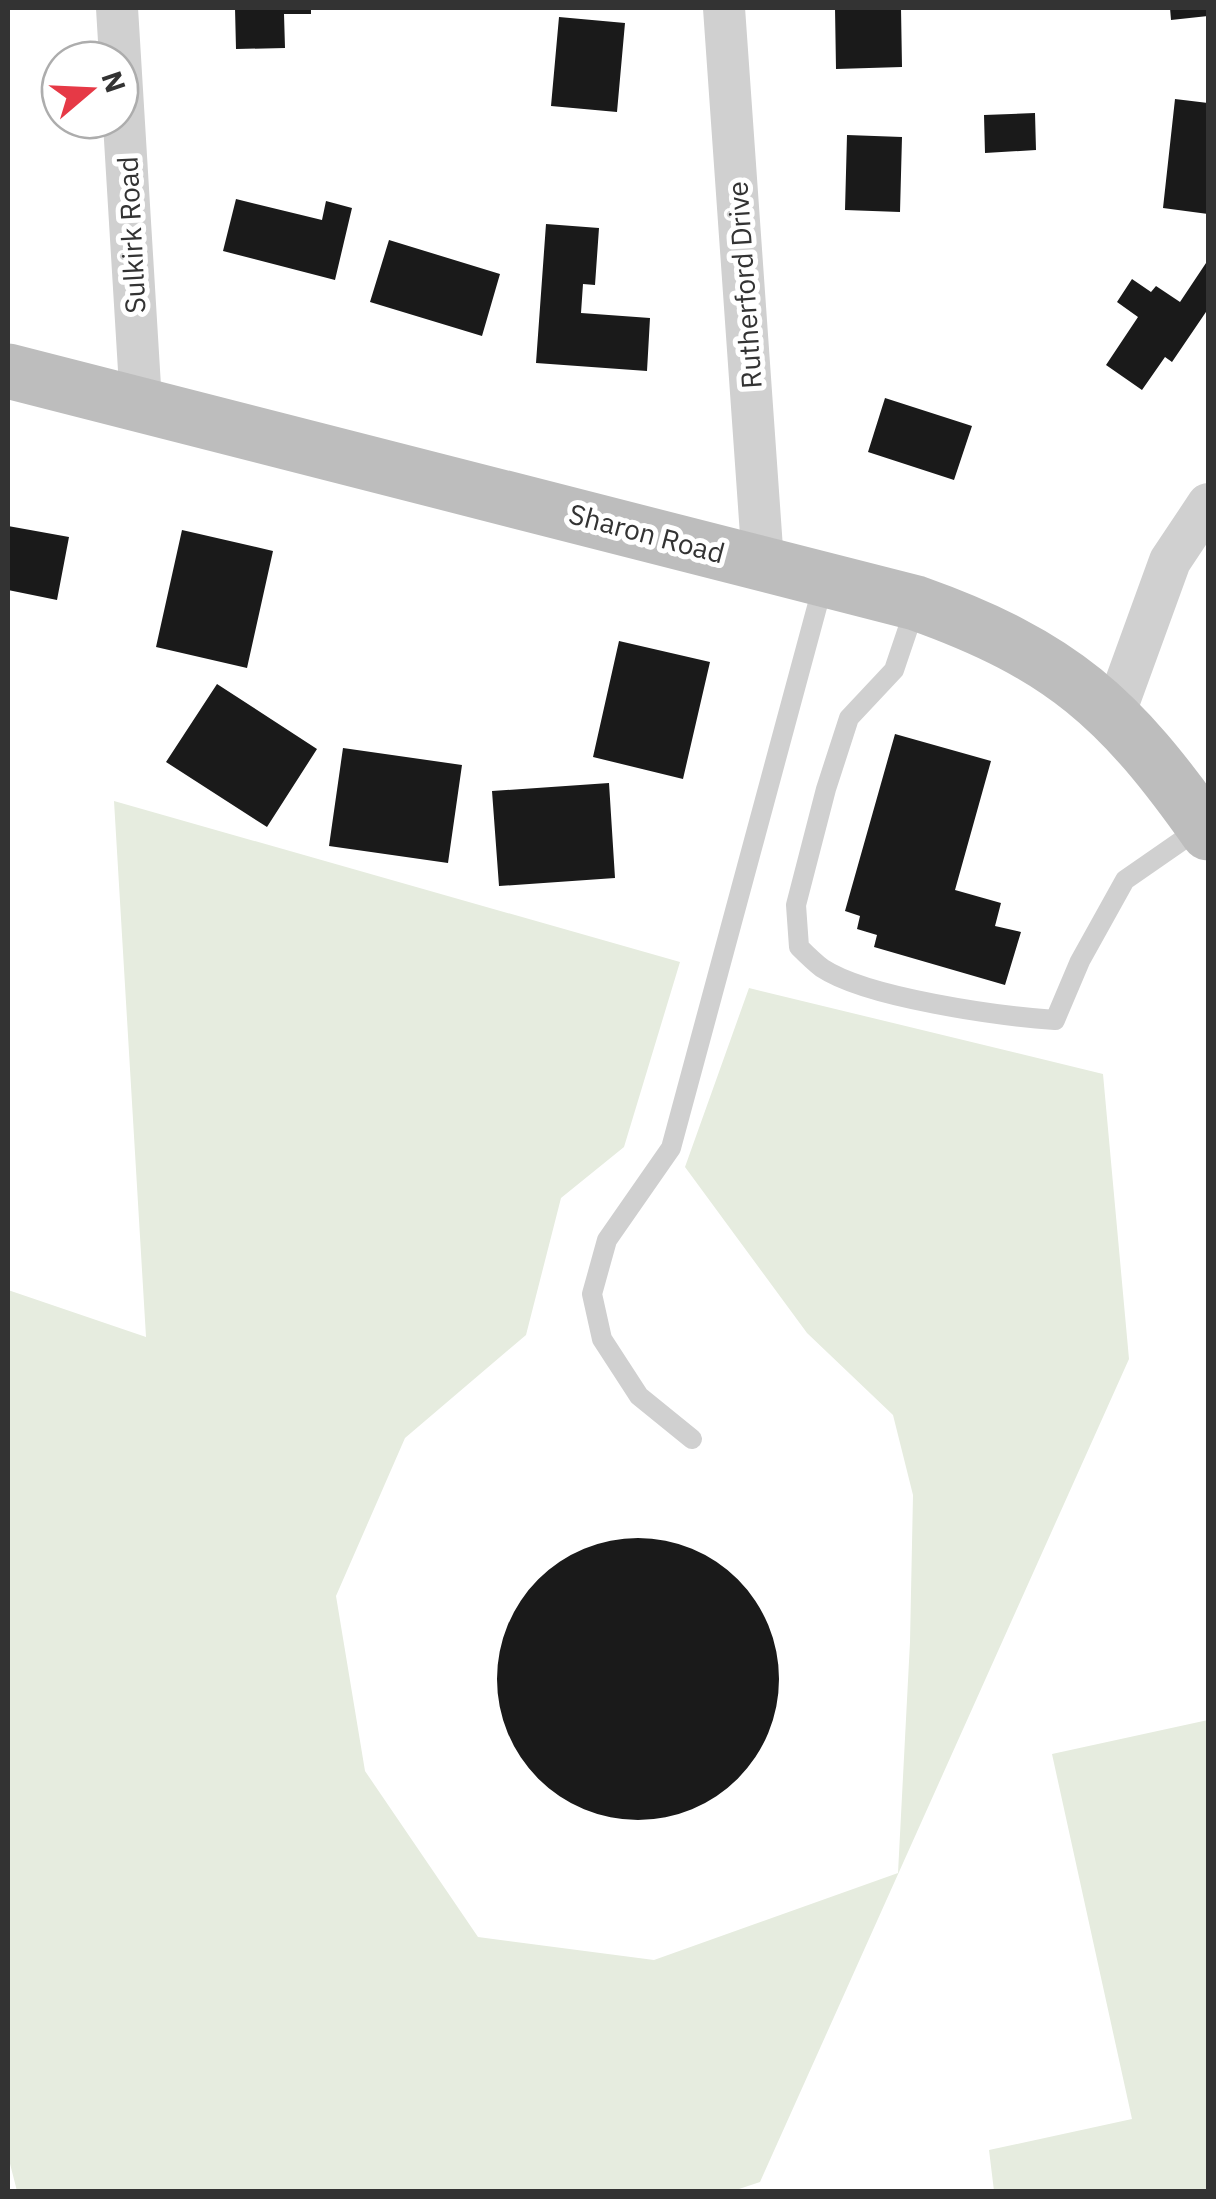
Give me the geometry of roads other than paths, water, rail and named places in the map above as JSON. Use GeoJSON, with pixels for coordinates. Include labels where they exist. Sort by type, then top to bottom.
{"type":"FeatureCollection","features":[{"type":"Feature","properties":{"kind":"main road","name":"Sharon Road"},"geometry":{"type":"LineString","coordinates":[[8,370],[916,603],[980,626],[1040,657],[1114,714],[1165,772],[1206,829]]}},
{"type":"Feature","properties":{"kind":"street","name":"Sulkirk Road"},"geometry":{"type":"LineString","coordinates":[[117,8],[141,402]]}},
{"type":"Feature","properties":{"kind":"street","name":"Rutherford Drive"},"geometry":{"type":"LineString","coordinates":[[724,8],[763,563]]}},
{"type":"Feature","properties":{"kind":"street"},"geometry":{"type":"LineString","coordinates":[[1114,714],[1170,561],[1208,504]]}},
{"type":"Feature","properties":{"kind":"lane"},"geometry":{"type":"LineString","coordinates":[[692,1439],[638,1396],[602,1338],[592,1294],[607,1240],[672,1148],[825,580]]}},
{"type":"Feature","properties":{"kind":"lane"},"geometry":{"type":"LineString","coordinates":[[916,603],[894,670],[849,718],[796,905],[799,947],[822,968],[868,988],[1014,1018],[1055,1020],[1080,962],[1125,880],[1206,829]]}}]}
